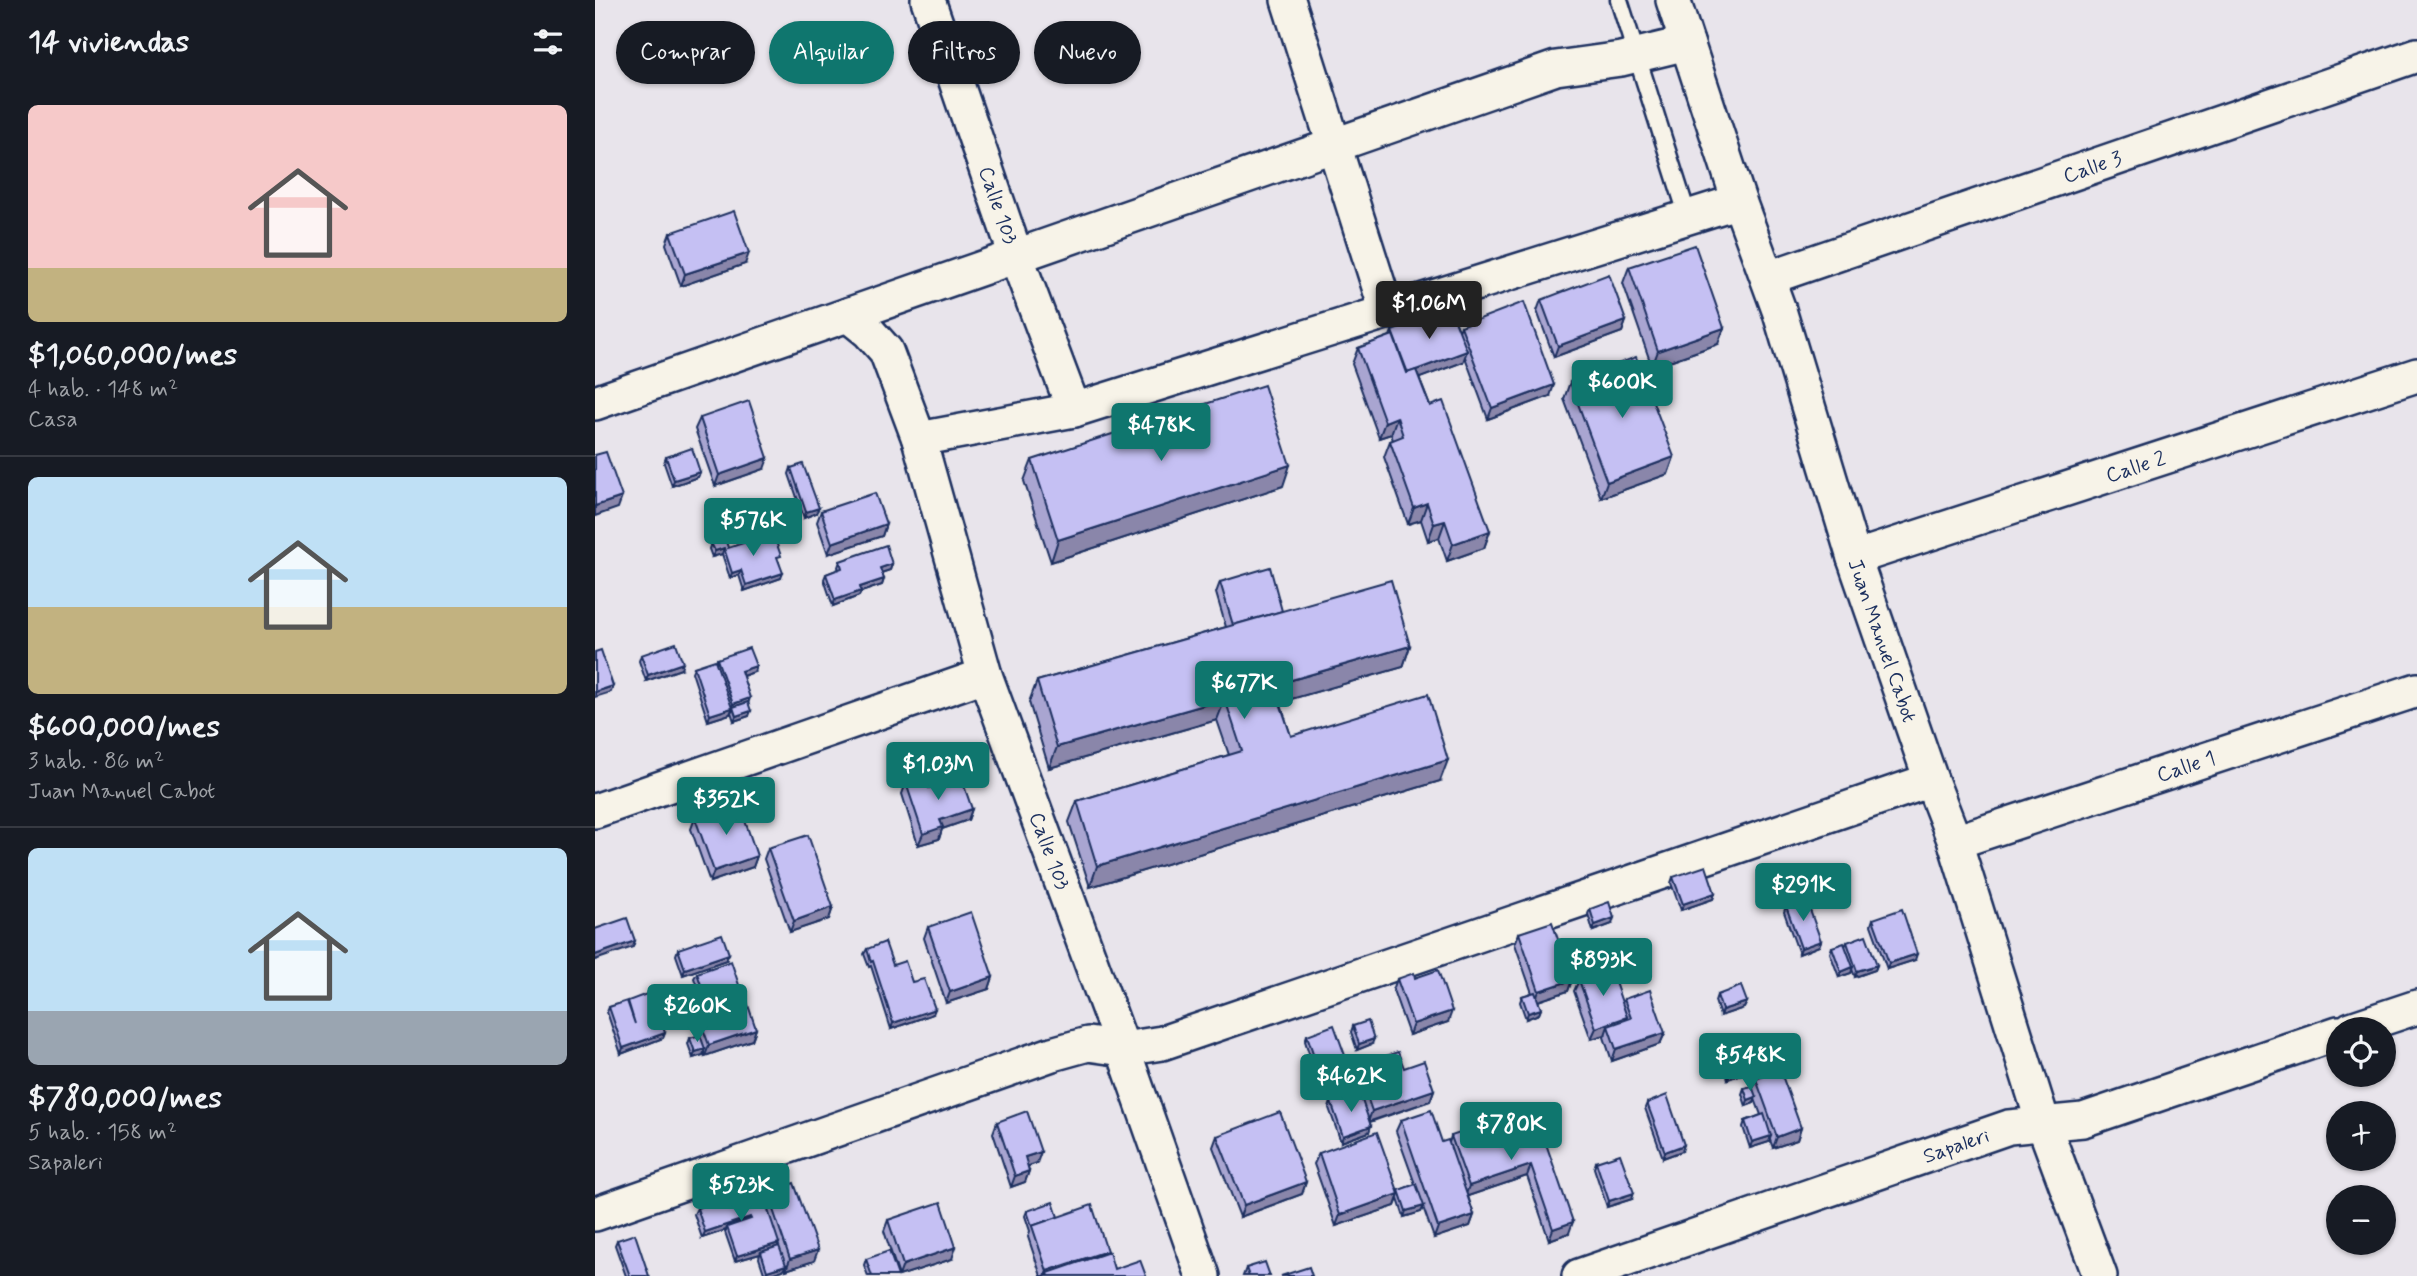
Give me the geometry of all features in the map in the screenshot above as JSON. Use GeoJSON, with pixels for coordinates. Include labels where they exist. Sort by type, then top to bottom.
{"type":"FeatureCollection","features":[{"type":"Feature","properties":{"kind":"street","name":"Calle 103"},"geometry":{"type":"LineString","coordinates":[[928,0],[1016,256],[1074,410]]}},
{"type":"Feature","properties":{"kind":"street"},"geometry":{"type":"LineString","coordinates":[[1288,0],[1387,312]]}},
{"type":"Feature","properties":{"kind":"street","name":"Juan Manuel Cabot"},"geometry":{"type":"LineString","coordinates":[[1673,0],[1739,201],[1768,278],[1854,558],[1955,842],[2043,1123],[2100,1276]]}},
{"type":"Feature","properties":{"kind":"street"},"geometry":{"type":"LineString","coordinates":[[595,403],[1556,68],[1636,55],[1687,43]]}},
{"type":"Feature","properties":{"kind":"street","name":"Calle 3"},"geometry":{"type":"LineString","coordinates":[[1768,278],[2417,55]]}},
{"type":"Feature","properties":{"kind":"street"},"geometry":{"type":"LineString","coordinates":[[919,439],[1074,410],[1739,201]]}},
{"type":"Feature","properties":{"kind":"street","name":"Calle 103"},"geometry":{"type":"LineString","coordinates":[[848,315],[869,332],[886,351],[919,439],[985,675],[1123,1049],[1203,1276]]}},
{"type":"Feature","properties":{"kind":"street","name":"Calle 2"},"geometry":{"type":"LineString","coordinates":[[1854,558],[2417,375]]}},
{"type":"Feature","properties":{"kind":"street"},"geometry":{"type":"LineString","coordinates":[[595,811],[985,675]]}},
{"type":"Feature","properties":{"kind":"street","name":"Calle 1"},"geometry":{"type":"LineString","coordinates":[[1955,842],[2417,690]]}},
{"type":"Feature","properties":{"kind":"street"},"geometry":{"type":"LineString","coordinates":[[595,1214],[1052,1054],[1087,1044],[1123,1049],[1162,1043],[1931,780]]}},
{"type":"Feature","properties":{"kind":"street"},"geometry":{"type":"LineString","coordinates":[[2387,1017],[2417,1007]]}},
{"type":"Feature","properties":{"kind":"street","name":"Sapaleri"},"geometry":{"type":"LineString","coordinates":[[1579,1276],[2009,1127],[2084,1120],[2326,1038]]}},
{"type":"Feature","properties":{"kind":"lane"},"geometry":{"type":"LineString","coordinates":[[1619,0],[1688,218]]}},
{"type":"Feature","properties":{"kind":"building"},"geometry":{"type":"Polygon","coordinates":[[[734,211],[749,253],[685,274],[670,233],[734,211]]]}},
{"type":"Feature","properties":{"kind":"building"},"geometry":{"type":"Polygon","coordinates":[[[1695,245],[1724,328],[1658,351],[1629,267],[1695,245]]]}},
{"type":"Feature","properties":{"kind":"building"},"geometry":{"type":"Polygon","coordinates":[[[1609,274],[1626,321],[1558,346],[1541,300],[1609,274]]]}},
{"type":"Feature","properties":{"kind":"building"},"geometry":{"type":"Polygon","coordinates":[[[1524,302],[1554,385],[1492,408],[1461,326],[1524,302]]]}},
{"type":"Feature","properties":{"kind":"building"},"geometry":{"type":"Polygon","coordinates":[[[1451,310],[1467,351],[1408,373],[1392,331],[1451,310]]]}},
{"type":"Feature","properties":{"kind":"building"},"geometry":{"type":"Polygon","coordinates":[[[1393,335],[1407,373],[1416,370],[1430,406],[1443,401],[1490,531],[1453,544],[1445,521],[1434,524],[1427,503],[1414,508],[1390,441],[1403,436],[1397,417],[1385,422],[1358,348],[1393,335]]]}},
{"type":"Feature","properties":{"kind":"building"},"geometry":{"type":"Polygon","coordinates":[[[1636,357],[1674,457],[1607,482],[1570,382],[1636,357]]]}},
{"type":"Feature","properties":{"kind":"building"},"geometry":{"type":"Polygon","coordinates":[[[1264,385],[1290,465],[1058,540],[1032,460],[1264,385]]]}},
{"type":"Feature","properties":{"kind":"building"},"geometry":{"type":"Polygon","coordinates":[[[749,401],[768,458],[719,475],[700,418],[749,401]]]}},
{"type":"Feature","properties":{"kind":"building"},"geometry":{"type":"Polygon","coordinates":[[[692,448],[700,472],[674,480],[666,457],[692,448]]]}},
{"type":"Feature","properties":{"kind":"building"},"geometry":{"type":"Polygon","coordinates":[[[606,452],[622,497],[595,506],[595,455],[606,452]]]}},
{"type":"Feature","properties":{"kind":"building"},"geometry":{"type":"Polygon","coordinates":[[[803,464],[819,508],[806,512],[791,468],[803,464]]]}},
{"type":"Feature","properties":{"kind":"building"},"geometry":{"type":"Polygon","coordinates":[[[875,493],[886,524],[832,543],[821,511],[875,493]]]}},
{"type":"Feature","properties":{"kind":"building"},"geometry":{"type":"Polygon","coordinates":[[[773,533],[781,556],[777,557],[783,573],[746,585],[741,570],[732,573],[724,548],[715,551],[711,543],[725,538],[728,548],[773,533]]]}},
{"type":"Feature","properties":{"kind":"building"},"geometry":{"type":"Polygon","coordinates":[[[886,545],[892,564],[880,568],[884,579],[860,587],[861,591],[835,600],[826,574],[842,568],[840,561],[886,545]]]}},
{"type":"Feature","properties":{"kind":"building"},"geometry":{"type":"Polygon","coordinates":[[[1270,567],[1282,611],[1233,625],[1220,582],[1270,567]]]}},
{"type":"Feature","properties":{"kind":"building"},"geometry":{"type":"Polygon","coordinates":[[[1391,580],[1410,646],[1274,685],[1291,736],[1428,694],[1448,760],[1097,866],[1077,801],[1242,751],[1225,699],[1057,747],[1037,681],[1391,580]]]}},
{"type":"Feature","properties":{"kind":"building"},"geometry":{"type":"Polygon","coordinates":[[[676,643],[683,663],[648,675],[641,655],[676,643]]]}},
{"type":"Feature","properties":{"kind":"building"},"geometry":{"type":"Polygon","coordinates":[[[749,648],[756,666],[741,671],[750,698],[733,704],[717,659],[749,648]]]}},
{"type":"Feature","properties":{"kind":"building"},"geometry":{"type":"Polygon","coordinates":[[[601,650],[613,686],[595,692],[595,652],[601,650]]]}},
{"type":"Feature","properties":{"kind":"building"},"geometry":{"type":"Polygon","coordinates":[[[715,660],[732,708],[710,715],[694,667],[715,660]]]}},
{"type":"Feature","properties":{"kind":"building"},"geometry":{"type":"Polygon","coordinates":[[[748,702],[751,711],[736,716],[733,707],[748,702]]]}},
{"type":"Feature","properties":{"kind":"building"},"geometry":{"type":"Polygon","coordinates":[[[925,777],[929,788],[961,777],[972,809],[940,820],[943,827],[923,834],[906,783],[925,777]]]}},
{"type":"Feature","properties":{"kind":"building"},"geometry":{"type":"Polygon","coordinates":[[[739,803],[757,856],[714,871],[695,818],[739,803]]]}},
{"type":"Feature","properties":{"kind":"building"},"geometry":{"type":"Polygon","coordinates":[[[808,835],[833,907],[794,921],[768,848],[808,835]]]}},
{"type":"Feature","properties":{"kind":"building"},"geometry":{"type":"Polygon","coordinates":[[[1706,866],[1715,893],[1683,904],[1673,877],[1706,866]]]}},
{"type":"Feature","properties":{"kind":"building"},"geometry":{"type":"Polygon","coordinates":[[[1806,899],[1821,941],[1801,948],[1786,906],[1806,899]]]}},
{"type":"Feature","properties":{"kind":"building"},"geometry":{"type":"Polygon","coordinates":[[[1609,902],[1614,918],[1595,925],[1590,909],[1609,902]]]}},
{"type":"Feature","properties":{"kind":"building"},"geometry":{"type":"Polygon","coordinates":[[[1902,909],[1917,954],[1889,963],[1873,919],[1902,909]]]}},
{"type":"Feature","properties":{"kind":"building"},"geometry":{"type":"Polygon","coordinates":[[[971,912],[993,977],[950,992],[928,927],[971,912]]]}},
{"type":"Feature","properties":{"kind":"building"},"geometry":{"type":"Polygon","coordinates":[[[627,918],[635,941],[595,955],[595,929],[627,918]]]}},
{"type":"Feature","properties":{"kind":"building"},"geometry":{"type":"Polygon","coordinates":[[[1552,922],[1572,980],[1539,991],[1519,933],[1552,922]]]}},
{"type":"Feature","properties":{"kind":"building"},"geometry":{"type":"Polygon","coordinates":[[[722,934],[729,954],[685,969],[678,949],[722,934]]]}},
{"type":"Feature","properties":{"kind":"building"},"geometry":{"type":"Polygon","coordinates":[[[1866,935],[1877,965],[1857,971],[1847,942],[1866,935]]]}},
{"type":"Feature","properties":{"kind":"building"},"geometry":{"type":"Polygon","coordinates":[[[885,942],[893,965],[905,961],[912,982],[924,979],[935,1009],[893,1023],[867,949],[885,942]]]}},
{"type":"Feature","properties":{"kind":"building"},"geometry":{"type":"Polygon","coordinates":[[[1844,943],[1853,967],[1841,972],[1832,947],[1844,943]]]}},
{"type":"Feature","properties":{"kind":"building"},"geometry":{"type":"Polygon","coordinates":[[[731,961],[743,997],[709,1008],[697,973],[731,961]]]}},
{"type":"Feature","properties":{"kind":"building"},"geometry":{"type":"Polygon","coordinates":[[[1610,968],[1627,1017],[1596,1028],[1579,980],[1610,968]]]}},
{"type":"Feature","properties":{"kind":"building"},"geometry":{"type":"Polygon","coordinates":[[[1438,970],[1452,1011],[1413,1024],[1397,979],[1414,973],[1415,978],[1438,970]]]}},
{"type":"Feature","properties":{"kind":"building"},"geometry":{"type":"Polygon","coordinates":[[[1741,986],[1747,1002],[1722,1010],[1717,995],[1741,986]]]}},
{"type":"Feature","properties":{"kind":"building"},"geometry":{"type":"Polygon","coordinates":[[[1650,990],[1665,1033],[1616,1049],[1608,1026],[1631,1018],[1624,999],[1650,990]]]}},
{"type":"Feature","properties":{"kind":"building"},"geometry":{"type":"Polygon","coordinates":[[[652,992],[665,1033],[623,1048],[609,1007],[627,1001],[635,1024],[628,1001],[652,992]]]}},
{"type":"Feature","properties":{"kind":"building"},"geometry":{"type":"Polygon","coordinates":[[[1535,992],[1541,1009],[1528,1013],[1522,996],[1535,992]]]}},
{"type":"Feature","properties":{"kind":"building"},"geometry":{"type":"Polygon","coordinates":[[[745,996],[756,1029],[709,1045],[697,1012],[745,996]]]}},
{"type":"Feature","properties":{"kind":"building"},"geometry":{"type":"Polygon","coordinates":[[[1368,1021],[1374,1039],[1359,1044],[1353,1026],[1368,1021]]]}},
{"type":"Feature","properties":{"kind":"building"},"geometry":{"type":"Polygon","coordinates":[[[1334,1025],[1347,1061],[1319,1071],[1307,1035],[1334,1025]]]}},
{"type":"Feature","properties":{"kind":"building"},"geometry":{"type":"Polygon","coordinates":[[[700,1035],[705,1049],[695,1052],[690,1038],[700,1035]]]}},
{"type":"Feature","properties":{"kind":"building"},"geometry":{"type":"Polygon","coordinates":[[[1747,1041],[1755,1064],[1730,1073],[1722,1050],[1747,1041]]]}},
{"type":"Feature","properties":{"kind":"building"},"geometry":{"type":"Polygon","coordinates":[[[1398,1052],[1404,1068],[1424,1061],[1434,1090],[1372,1111],[1356,1066],[1398,1052]]]}},
{"type":"Feature","properties":{"kind":"building"},"geometry":{"type":"Polygon","coordinates":[[[1780,1070],[1801,1128],[1777,1137],[1756,1079],[1780,1070]]]}},
{"type":"Feature","properties":{"kind":"building"},"geometry":{"type":"Polygon","coordinates":[[[1752,1086],[1756,1097],[1748,1100],[1744,1088],[1752,1086]]]}},
{"type":"Feature","properties":{"kind":"building"},"geometry":{"type":"Polygon","coordinates":[[[1359,1092],[1371,1126],[1343,1136],[1331,1102],[1359,1092]]]}},
{"type":"Feature","properties":{"kind":"building"},"geometry":{"type":"Polygon","coordinates":[[[1667,1095],[1684,1145],[1665,1152],[1647,1103],[1667,1095]]]}},
{"type":"Feature","properties":{"kind":"building"},"geometry":{"type":"Polygon","coordinates":[[[1431,1110],[1442,1142],[1448,1140],[1474,1215],[1438,1227],[1401,1120],[1431,1110]]]}},
{"type":"Feature","properties":{"kind":"building"},"geometry":{"type":"Polygon","coordinates":[[[1027,1111],[1041,1152],[1025,1157],[1029,1171],[1015,1176],[997,1122],[1027,1111]]]}},
{"type":"Feature","properties":{"kind":"building"},"geometry":{"type":"Polygon","coordinates":[[[1280,1112],[1306,1182],[1244,1205],[1217,1136],[1280,1112]]]}},
{"type":"Feature","properties":{"kind":"building"},"geometry":{"type":"Polygon","coordinates":[[[1764,1114],[1771,1136],[1752,1142],[1745,1121],[1764,1114]]]}},
{"type":"Feature","properties":{"kind":"building"},"geometry":{"type":"Polygon","coordinates":[[[1513,1115],[1524,1145],[1544,1138],[1573,1222],[1553,1229],[1531,1165],[1469,1186],[1451,1136],[1513,1115]]]}},
{"type":"Feature","properties":{"kind":"building"},"geometry":{"type":"Polygon","coordinates":[[[1377,1132],[1399,1194],[1340,1215],[1319,1153],[1377,1132]]]}},
{"type":"Feature","properties":{"kind":"building"},"geometry":{"type":"Polygon","coordinates":[[[1620,1154],[1634,1193],[1609,1201],[1596,1162],[1620,1154]]]}},
{"type":"Feature","properties":{"kind":"building"},"geometry":{"type":"Polygon","coordinates":[[[794,1183],[818,1250],[790,1259],[767,1192],[794,1183]]]}},
{"type":"Feature","properties":{"kind":"building"},"geometry":{"type":"Polygon","coordinates":[[[1416,1184],[1424,1206],[1406,1211],[1399,1190],[1416,1184]]]}},
{"type":"Feature","properties":{"kind":"building"},"geometry":{"type":"Polygon","coordinates":[[[741,1193],[745,1204],[764,1198],[779,1243],[737,1256],[727,1227],[751,1219],[750,1217],[705,1232],[697,1208],[741,1193]]]}},
{"type":"Feature","properties":{"kind":"building"},"geometry":{"type":"Polygon","coordinates":[[[941,1202],[956,1247],[903,1265],[888,1220],[941,1202]]]}},
{"type":"Feature","properties":{"kind":"building"},"geometry":{"type":"Polygon","coordinates":[[[1053,1202],[1058,1217],[1032,1226],[1027,1211],[1053,1202]]]}},
{"type":"Feature","properties":{"kind":"building"},"geometry":{"type":"Polygon","coordinates":[[[1092,1205],[1107,1251],[1047,1271],[1032,1226],[1092,1205]]]}},
{"type":"Feature","properties":{"kind":"building"},"geometry":{"type":"Polygon","coordinates":[[[635,1234],[649,1276],[630,1276],[617,1240],[635,1234]]]}},
{"type":"Feature","properties":{"kind":"building"},"geometry":{"type":"Polygon","coordinates":[[[779,1246],[786,1265],[767,1271],[761,1252],[779,1246]]]}},
{"type":"Feature","properties":{"kind":"building"},"geometry":{"type":"Polygon","coordinates":[[[889,1251],[898,1276],[872,1276],[866,1259],[889,1251]]]}},
{"type":"Feature","properties":{"kind":"building"},"geometry":{"type":"Polygon","coordinates":[[[1109,1252],[1114,1269],[1140,1260],[1146,1276],[1049,1276],[1048,1273],[1109,1252]]]}},
{"type":"Feature","properties":{"kind":"building"},"geometry":{"type":"Polygon","coordinates":[[[1265,1262],[1270,1276],[1249,1276],[1246,1268],[1265,1262]]]}},
{"type":"Feature","properties":{"kind":"building"},"geometry":{"type":"Polygon","coordinates":[[[1309,1267],[1312,1276],[1281,1276],[1309,1267]]]}}]}
